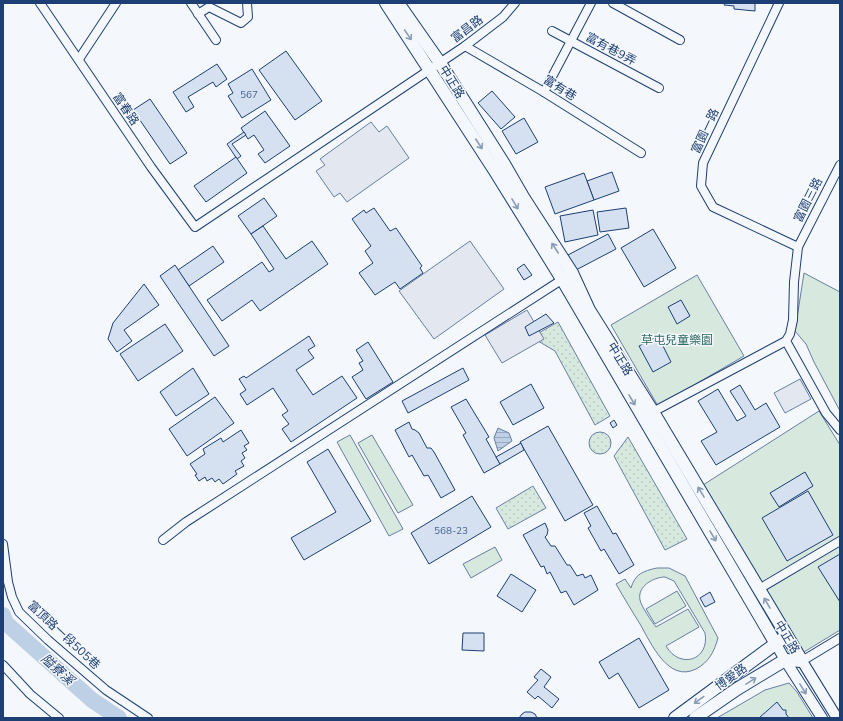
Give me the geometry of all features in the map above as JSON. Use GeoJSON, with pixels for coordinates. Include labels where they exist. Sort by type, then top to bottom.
{"type":"FeatureCollection","features":[{"type":"Feature","properties":{"kind":"main road","name":"中正路"},"geometry":{"type":"LineString","coordinates":[[386,3],[435,66],[504,164],[648,415],[776,644]]}},
{"type":"Feature","properties":{"kind":"main road","name":"中正路"},"geometry":{"type":"LineString","coordinates":[[398,3],[435,66]]}},
{"type":"Feature","properties":{"kind":"main road","name":"中正路"},"geometry":{"type":"LineString","coordinates":[[648,415],[759,589],[802,661]]}},
{"type":"Feature","properties":{"kind":"main road","name":"博愛路"},"geometry":{"type":"LineString","coordinates":[[675,718],[786,636]]}},
{"type":"Feature","properties":{"kind":"main road","name":"博愛路"},"geometry":{"type":"LineString","coordinates":[[695,718],[737,689],[785,660]]}},
{"type":"Feature","properties":{"kind":"main road"},"geometry":{"type":"LineString","coordinates":[[785,660],[802,661]]}},
{"type":"Feature","properties":{"kind":"street","name":"富春路"},"geometry":{"type":"LineString","coordinates":[[40,3],[151,167],[195,227]]}},
{"type":"Feature","properties":{"kind":"street"},"geometry":{"type":"LineString","coordinates":[[79,59],[116,3]]}},
{"type":"Feature","properties":{"kind":"street"},"geometry":{"type":"LineString","coordinates":[[191,3],[216,40]]}},
{"type":"Feature","properties":{"kind":"street"},"geometry":{"type":"LineString","coordinates":[[198,14],[208,7],[241,24],[248,17],[248,3]]}},
{"type":"Feature","properties":{"kind":"street","name":"富昌路"},"geometry":{"type":"LineString","coordinates":[[195,227],[465,46],[502,17],[514,3]]}},
{"type":"Feature","properties":{"kind":"street"},"geometry":{"type":"LineString","coordinates":[[544,92],[591,3]]}},
{"type":"Feature","properties":{"kind":"street"},"geometry":{"type":"LineString","coordinates":[[613,3],[680,40]]}},
{"type":"Feature","properties":{"kind":"street","name":"富園一路"},"geometry":{"type":"LineString","coordinates":[[779,3],[703,163],[701,186],[713,207],[798,247]]}},
{"type":"Feature","properties":{"kind":"street","name":"富有巷9弄"},"geometry":{"type":"LineString","coordinates":[[552,31],[659,88]]}},
{"type":"Feature","properties":{"kind":"street","name":"富有巷"},"geometry":{"type":"LineString","coordinates":[[465,46],[544,92],[641,153]]}},
{"type":"Feature","properties":{"kind":"street","name":"富園三路"},"geometry":{"type":"LineString","coordinates":[[798,247],[840,165]]}},
{"type":"Feature","properties":{"kind":"street"},"geometry":{"type":"LineString","coordinates":[[648,415],[786,341],[790,334],[793,320],[794,282],[798,247]]}},
{"type":"Feature","properties":{"kind":"street"},"geometry":{"type":"LineString","coordinates":[[163,540],[200,514],[567,276]]}},
{"type":"Feature","properties":{"kind":"street"},"geometry":{"type":"LineString","coordinates":[[786,341],[826,413],[840,430]]}},
{"type":"Feature","properties":{"kind":"street"},"geometry":{"type":"LineString","coordinates":[[759,589],[840,541]]}},
{"type":"Feature","properties":{"kind":"street","name":"富頂路一段505巷"},"geometry":{"type":"LineString","coordinates":[[3,544],[8,582],[12,597],[19,612],[48,640],[106,690],[148,718]]}},
{"type":"Feature","properties":{"kind":"street"},"geometry":{"type":"LineString","coordinates":[[802,661],[840,638]]}},
{"type":"Feature","properties":{"kind":"street","name":"中正路"},"geometry":{"type":"LineString","coordinates":[[776,644],[822,718]]}},
{"type":"Feature","properties":{"kind":"street","name":"中正路"},"geometry":{"type":"LineString","coordinates":[[802,661],[837,718]]}},
{"type":"Feature","properties":{"kind":"street"},"geometry":{"type":"LineString","coordinates":[[3,665],[30,694],[58,718]]}},
{"type":"Feature","properties":{"kind":"green space"},"geometry":{"type":"Polygon","coordinates":[[[804,273],[840,292],[840,411],[806,344],[795,331],[804,273]]]}},
{"type":"Feature","properties":{"kind":"green space","name":"草屯兒童樂園"},"geometry":{"type":"Polygon","coordinates":[[[697,275],[744,356],[658,406],[611,325],[697,275]]]}},
{"type":"Feature","properties":{"kind":"green space"},"geometry":{"type":"Polygon","coordinates":[[[558,322],[610,416],[595,425],[555,351],[538,341],[535,335],[558,322]]]}},
{"type":"Feature","properties":{"kind":"green space"},"geometry":{"type":"Polygon","coordinates":[[[819,411],[840,445],[840,630],[804,652],[703,485],[819,411]]]}},
{"type":"Feature","properties":{"kind":"green space"},"geometry":{"type":"Polygon","coordinates":[[[596,432],[604,432],[611,439],[611,447],[604,454],[596,454],[589,447],[589,439],[596,432]]]}},
{"type":"Feature","properties":{"kind":"green space"},"geometry":{"type":"Polygon","coordinates":[[[350,435],[403,529],[389,536],[337,442],[350,435]]]}},
{"type":"Feature","properties":{"kind":"green space"},"geometry":{"type":"Polygon","coordinates":[[[372,435],[413,505],[398,513],[358,443],[372,435]]]}},
{"type":"Feature","properties":{"kind":"green space"},"geometry":{"type":"Polygon","coordinates":[[[628,437],[687,539],[665,550],[614,456],[628,437]]]}},
{"type":"Feature","properties":{"kind":"green space"},"geometry":{"type":"Polygon","coordinates":[[[533,486],[546,508],[508,529],[496,508],[533,486]]]}},
{"type":"Feature","properties":{"kind":"green space"},"geometry":{"type":"Polygon","coordinates":[[[495,547],[502,560],[471,578],[463,564],[495,547]]]}},
{"type":"Feature","properties":{"kind":"green space"},"geometry":{"type":"Polygon","coordinates":[[[669,568],[685,576],[718,638],[715,648],[710,656],[701,666],[696,669],[686,672],[677,671],[662,659],[649,641],[616,584],[625,579],[631,588],[637,576],[652,569],[669,568]],[[661,577],[647,583],[641,590],[640,600],[644,610],[656,627],[688,609],[699,627],[666,646],[679,658],[686,660],[693,659],[703,650],[705,633],[674,581],[661,577]]]}},
{"type":"Feature","properties":{"kind":"green space"},"geometry":{"type":"Polygon","coordinates":[[[677,591],[686,606],[655,624],[646,609],[677,591]]]}},
{"type":"Feature","properties":{"kind":"green space"},"geometry":{"type":"Polygon","coordinates":[[[789,683],[797,692],[813,718],[717,718],[765,690],[789,683]]]}},
{"type":"Feature","properties":{"kind":"shaded area"},"geometry":{"type":"Polygon","coordinates":[[[371,122],[379,132],[387,126],[409,158],[347,202],[340,193],[334,197],[316,171],[325,165],[320,159],[371,122]]]}},
{"type":"Feature","properties":{"kind":"shaded area"},"geometry":{"type":"Polygon","coordinates":[[[470,241],[504,289],[434,339],[399,291],[470,241]]]}},
{"type":"Feature","properties":{"kind":"shaded area"},"geometry":{"type":"Polygon","coordinates":[[[527,310],[544,339],[502,363],[485,335],[527,310]]]}},
{"type":"Feature","properties":{"kind":"shaded area"},"geometry":{"type":"Polygon","coordinates":[[[800,379],[811,399],[785,413],[774,393],[800,379]]]}},
{"type":"Feature","properties":{"kind":"water"},"geometry":{"type":"Polygon","coordinates":[[[498,428],[509,433],[512,441],[498,451],[494,438],[498,428]]]}},
{"type":"Feature","properties":{"kind":"building"},"geometry":{"type":"Polygon","coordinates":[[[725,3],[755,3],[755,11],[734,9],[734,6],[724,5],[725,3]]]}},
{"type":"Feature","properties":{"kind":"building"},"geometry":{"type":"Polygon","coordinates":[[[286,51],[322,101],[295,120],[259,70],[286,51]]]}},
{"type":"Feature","properties":{"kind":"building"},"geometry":{"type":"Polygon","coordinates":[[[217,64],[227,79],[216,87],[213,82],[188,97],[194,107],[186,112],[173,92],[217,64]]]}},
{"type":"Feature","properties":{"kind":"building"},"geometry":{"type":"Polygon","coordinates":[[[252,69],[271,100],[242,118],[228,96],[233,93],[228,84],[252,69]]]}},
{"type":"Feature","properties":{"kind":"building"},"geometry":{"type":"Polygon","coordinates":[[[492,91],[515,117],[501,129],[478,103],[492,91]]]}},
{"type":"Feature","properties":{"kind":"building"},"geometry":{"type":"Polygon","coordinates":[[[150,99],[187,153],[170,164],[133,110],[150,99]]]}},
{"type":"Feature","properties":{"kind":"building"},"geometry":{"type":"Polygon","coordinates":[[[265,111],[290,146],[265,163],[258,154],[264,150],[254,135],[248,139],[241,128],[265,111]]]}},
{"type":"Feature","properties":{"kind":"building"},"geometry":{"type":"Polygon","coordinates":[[[524,118],[538,142],[516,154],[502,131],[524,118]]]}},
{"type":"Feature","properties":{"kind":"building"},"geometry":{"type":"Polygon","coordinates":[[[244,132],[246,135],[232,144],[241,156],[237,159],[227,144],[244,132]]]}},
{"type":"Feature","properties":{"kind":"building"},"geometry":{"type":"Polygon","coordinates":[[[236,157],[247,173],[206,202],[194,186],[236,157]]]}},
{"type":"Feature","properties":{"kind":"building"},"geometry":{"type":"Polygon","coordinates":[[[612,172],[619,191],[594,200],[587,181],[612,172]]]}},
{"type":"Feature","properties":{"kind":"building"},"geometry":{"type":"Polygon","coordinates":[[[584,173],[594,200],[555,214],[545,187],[584,173]]]}},
{"type":"Feature","properties":{"kind":"building"},"geometry":{"type":"Polygon","coordinates":[[[264,198],[277,216],[251,234],[238,216],[264,198]]]}},
{"type":"Feature","properties":{"kind":"building"},"geometry":{"type":"Polygon","coordinates":[[[374,208],[390,231],[396,228],[422,266],[420,268],[423,273],[400,289],[395,282],[375,295],[359,273],[373,263],[365,251],[371,246],[352,219],[364,210],[366,213],[374,208]]]}},
{"type":"Feature","properties":{"kind":"building"},"geometry":{"type":"Polygon","coordinates":[[[626,208],[629,228],[600,232],[597,212],[626,208]]]}},
{"type":"Feature","properties":{"kind":"building"},"geometry":{"type":"Polygon","coordinates":[[[593,210],[598,235],[565,242],[560,216],[593,210]]]}},
{"type":"Feature","properties":{"kind":"building"},"geometry":{"type":"Polygon","coordinates":[[[263,226],[286,259],[312,241],[328,264],[260,311],[252,300],[222,321],[207,300],[262,262],[269,272],[274,269],[251,234],[263,226]]]}},
{"type":"Feature","properties":{"kind":"building"},"geometry":{"type":"Polygon","coordinates":[[[653,229],[676,268],[644,287],[621,248],[653,229]]]}},
{"type":"Feature","properties":{"kind":"building"},"geometry":{"type":"Polygon","coordinates":[[[608,234],[616,249],[574,271],[566,256],[608,234]]]}},
{"type":"Feature","properties":{"kind":"building"},"geometry":{"type":"Polygon","coordinates":[[[213,246],[224,262],[189,286],[178,270],[213,246]]]}},
{"type":"Feature","properties":{"kind":"building"},"geometry":{"type":"Polygon","coordinates":[[[524,264],[532,275],[524,280],[517,269],[524,264]]]}},
{"type":"Feature","properties":{"kind":"building"},"geometry":{"type":"Polygon","coordinates":[[[175,265],[229,346],[214,356],[160,276],[175,265]]]}},
{"type":"Feature","properties":{"kind":"building"},"geometry":{"type":"Polygon","coordinates":[[[144,284],[159,305],[124,330],[132,341],[117,352],[108,339],[113,323],[144,284]]]}},
{"type":"Feature","properties":{"kind":"building"},"geometry":{"type":"Polygon","coordinates":[[[681,300],[690,316],[677,324],[668,307],[681,300]]]}},
{"type":"Feature","properties":{"kind":"building"},"geometry":{"type":"Polygon","coordinates":[[[546,314],[554,323],[529,336],[525,327],[546,314]]]}},
{"type":"Feature","properties":{"kind":"building"},"geometry":{"type":"Polygon","coordinates":[[[165,324],[183,351],[138,381],[120,354],[165,324]]]}},
{"type":"Feature","properties":{"kind":"building"},"geometry":{"type":"Polygon","coordinates":[[[309,336],[315,346],[308,350],[314,358],[296,370],[313,395],[342,376],[357,398],[291,442],[282,429],[289,424],[282,415],[288,411],[273,388],[247,405],[240,394],[246,390],[239,379],[244,376],[246,378],[309,336]]]}},
{"type":"Feature","properties":{"kind":"building"},"geometry":{"type":"Polygon","coordinates":[[[658,336],[671,362],[653,372],[639,346],[658,336]]]}},
{"type":"Feature","properties":{"kind":"building"},"geometry":{"type":"Polygon","coordinates":[[[368,342],[393,382],[366,399],[352,377],[363,370],[359,363],[363,361],[356,350],[368,342]]]}},
{"type":"Feature","properties":{"kind":"building"},"geometry":{"type":"Polygon","coordinates":[[[193,368],[209,394],[176,416],[160,392],[193,368]]]}},
{"type":"Feature","properties":{"kind":"building"},"geometry":{"type":"Polygon","coordinates":[[[463,368],[469,380],[408,413],[402,401],[463,368]]]}},
{"type":"Feature","properties":{"kind":"building"},"geometry":{"type":"Polygon","coordinates":[[[531,384],[544,408],[513,425],[500,402],[531,384]]]}},
{"type":"Feature","properties":{"kind":"building"},"geometry":{"type":"Polygon","coordinates":[[[740,385],[755,410],[766,403],[780,427],[716,465],[701,441],[717,432],[698,401],[718,389],[737,421],[746,416],[730,391],[740,385]]]}},
{"type":"Feature","properties":{"kind":"building"},"geometry":{"type":"Polygon","coordinates":[[[215,397],[234,423],[187,456],[169,429],[215,397]]]}},
{"type":"Feature","properties":{"kind":"building"},"geometry":{"type":"Polygon","coordinates":[[[466,399],[489,437],[486,439],[500,464],[484,473],[463,435],[466,433],[451,407],[466,399]]]}},
{"type":"Feature","properties":{"kind":"building"},"geometry":{"type":"Polygon","coordinates":[[[614,420],[617,425],[613,428],[610,423],[614,420]]]}},
{"type":"Feature","properties":{"kind":"building"},"geometry":{"type":"Polygon","coordinates":[[[409,422],[412,429],[419,433],[427,448],[431,448],[434,452],[455,490],[441,498],[428,475],[424,476],[412,455],[409,457],[395,430],[409,422]]]}},
{"type":"Feature","properties":{"kind":"building"},"geometry":{"type":"Polygon","coordinates":[[[548,426],[593,505],[565,521],[520,442],[548,426]]]}},
{"type":"Feature","properties":{"kind":"building"},"geometry":{"type":"Polygon","coordinates":[[[241,430],[249,443],[244,446],[247,450],[242,453],[245,458],[241,461],[244,466],[235,471],[237,474],[223,484],[219,479],[215,482],[212,478],[207,481],[205,477],[199,481],[195,475],[197,474],[190,464],[205,454],[203,449],[221,438],[223,442],[241,430]]]}},
{"type":"Feature","properties":{"kind":"building"},"geometry":{"type":"Polygon","coordinates":[[[521,443],[524,450],[500,464],[496,457],[521,443]]]}},
{"type":"Feature","properties":{"kind":"building"},"geometry":{"type":"Polygon","coordinates":[[[328,449],[371,521],[304,560],[291,538],[336,512],[307,462],[328,449]]]}},
{"type":"Feature","properties":{"kind":"building"},"geometry":{"type":"Polygon","coordinates":[[[805,472],[813,486],[779,507],[770,493],[805,472]]]}},
{"type":"Feature","properties":{"kind":"building"},"geometry":{"type":"Polygon","coordinates":[[[808,491],[833,535],[787,561],[762,518],[808,491]]]}},
{"type":"Feature","properties":{"kind":"building"},"geometry":{"type":"Polygon","coordinates":[[[472,496],[491,527],[429,564],[411,533],[472,496]]]}},
{"type":"Feature","properties":{"kind":"building"},"geometry":{"type":"Polygon","coordinates":[[[597,506],[613,534],[616,533],[634,565],[619,574],[604,549],[601,551],[588,528],[591,526],[584,513],[597,506]]]}},
{"type":"Feature","properties":{"kind":"building"},"geometry":{"type":"Polygon","coordinates":[[[545,523],[548,530],[545,537],[551,546],[555,546],[567,565],[570,565],[577,576],[583,574],[585,578],[591,575],[598,590],[574,605],[566,591],[561,593],[550,572],[547,574],[544,566],[541,567],[523,535],[545,523]]]}},
{"type":"Feature","properties":{"kind":"building"},"geometry":{"type":"Polygon","coordinates":[[[840,554],[840,602],[818,567],[840,554]]]}},
{"type":"Feature","properties":{"kind":"building"},"geometry":{"type":"Polygon","coordinates":[[[511,574],[536,590],[522,612],[497,596],[511,574]]]}},
{"type":"Feature","properties":{"kind":"building"},"geometry":{"type":"Polygon","coordinates":[[[710,592],[715,602],[705,607],[700,598],[710,592]]]}},
{"type":"Feature","properties":{"kind":"building"},"geometry":{"type":"Polygon","coordinates":[[[463,633],[484,633],[484,651],[462,650],[463,633]]]}},
{"type":"Feature","properties":{"kind":"building"},"geometry":{"type":"Polygon","coordinates":[[[639,638],[669,690],[639,708],[618,673],[609,679],[599,662],[639,638]]]}},
{"type":"Feature","properties":{"kind":"building"},"geometry":{"type":"Polygon","coordinates":[[[541,669],[551,677],[544,687],[559,699],[552,708],[538,696],[535,699],[527,692],[538,680],[534,677],[541,669]]]}},
{"type":"Feature","properties":{"kind":"building"},"geometry":{"type":"Polygon","coordinates":[[[777,702],[783,710],[786,710],[786,714],[789,718],[759,718],[777,702]]]}},
{"type":"Feature","properties":{"kind":"building"},"geometry":{"type":"Polygon","coordinates":[[[525,712],[535,714],[537,718],[519,718],[525,712]]]}},
{"type":"Feature","properties":{"kind":"waterway","name":"隘寮溪"},"geometry":{"type":"LineString","coordinates":[[3,615],[6,623],[92,700],[119,718]]}},
{"type":"Feature","properties":{"kind":"waterway","name":"隘寮溪"},"geometry":{"type":"LineString","coordinates":[[3,626],[6,623]]}}]}
